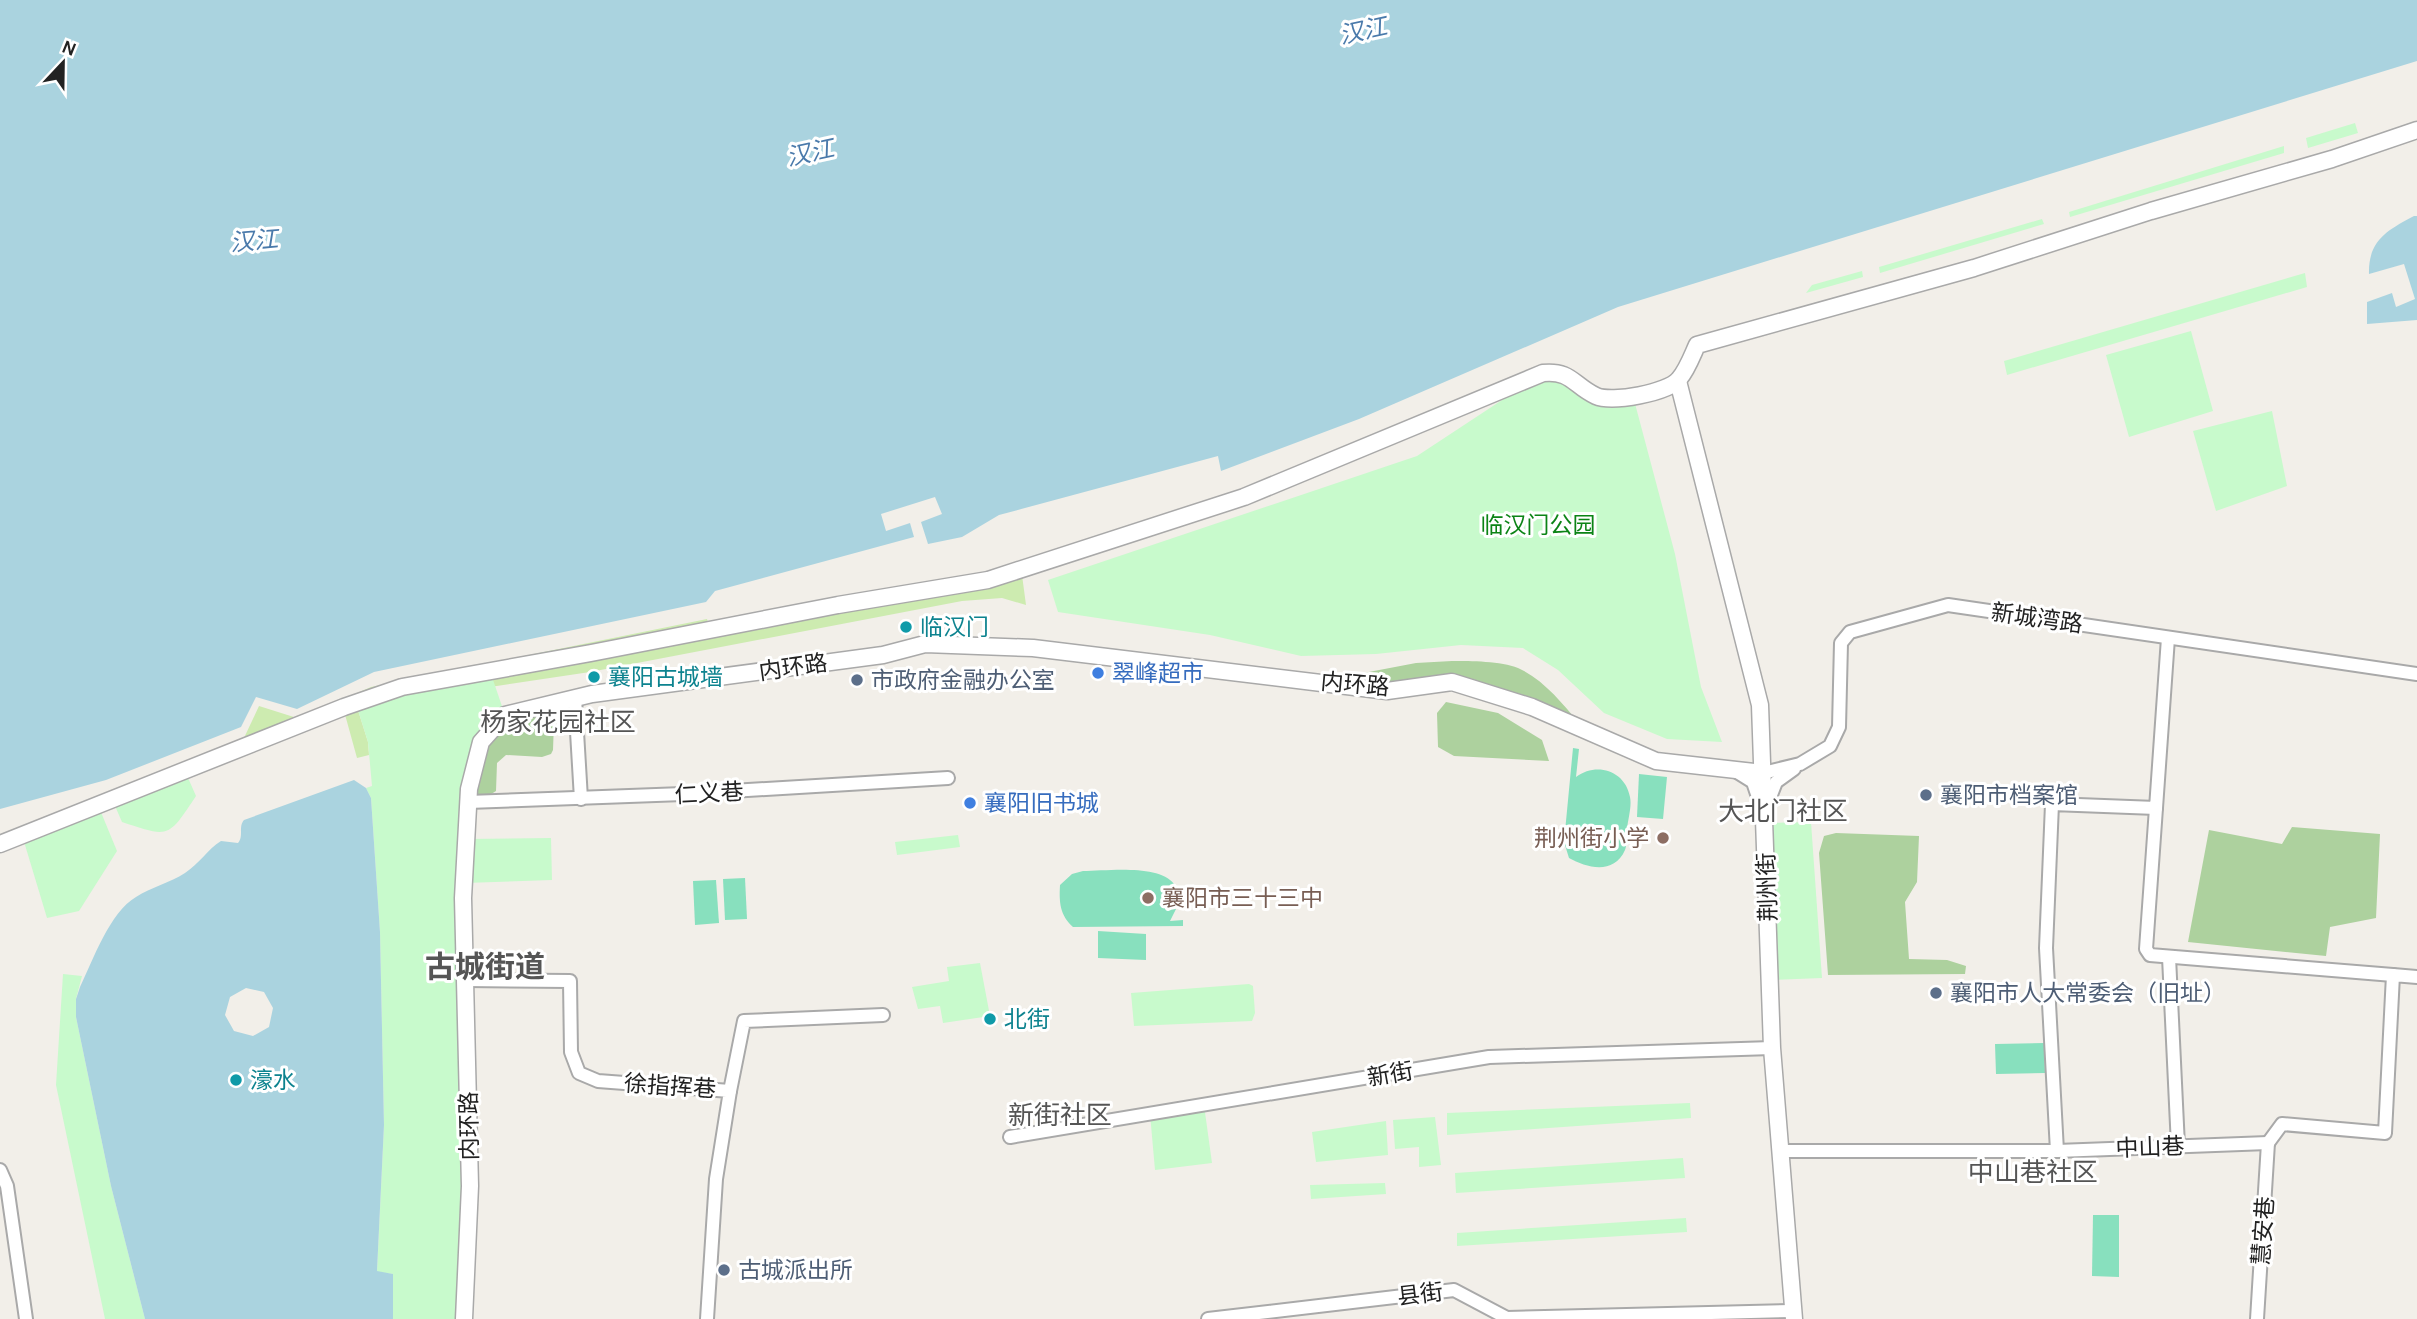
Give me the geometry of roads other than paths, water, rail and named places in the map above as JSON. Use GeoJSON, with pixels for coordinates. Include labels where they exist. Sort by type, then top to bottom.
{"type":"FeatureCollection","features":[{"type":"Feature","properties":{"kind":"street"},"geometry":{"type":"LineString","coordinates":[[0,844],[344,707],[402,687],[838,605],[988,580],[1244,497],[1543,373],[1557,372],[1573,379],[1596,396],[1605,398],[1653,392],[1678,381],[1697,345],[1974,268],[2151,211],[2332,159],[2417,130]]}},
{"type":"Feature","properties":{"kind":"street","name":"荆州街"},"geometry":{"type":"LineString","coordinates":[[1678,381],[1760,705],[1772,1048],[1793,1315]]}},
{"type":"Feature","properties":{"kind":"street","name":"新城湾路"},"geometry":{"type":"LineString","coordinates":[[1763,774],[1800,764],[1830,746],[1839,727],[1841,643],[1850,632],[1948,605],[2417,674]]}},
{"type":"Feature","properties":{"kind":"street"},"geometry":{"type":"LineString","coordinates":[[2168,638],[2146,949],[2150,955],[2417,977]]}},
{"type":"Feature","properties":{"kind":"street","name":"内环路"},"geometry":{"type":"LineString","coordinates":[[464,1319],[470,1186],[463,898],[468,802],[481,742],[505,715],[575,698],[883,655],[925,644],[1033,648],[1387,691],[1451,681],[1532,707],[1656,761],[1763,774]]}},
{"type":"Feature","properties":{"kind":"street"},"geometry":{"type":"LineString","coordinates":[[575,698],[581,799]]}},
{"type":"Feature","properties":{"kind":"street"},"geometry":{"type":"LineString","coordinates":[[1764,814],[1776,782],[1800,764]]}},
{"type":"Feature","properties":{"kind":"street"},"geometry":{"type":"LineString","coordinates":[[1733,770],[1753,782],[1764,814]]}},
{"type":"Feature","properties":{"kind":"street","name":"仁义巷"},"geometry":{"type":"LineString","coordinates":[[468,802],[581,799],[948,778]]}},
{"type":"Feature","properties":{"kind":"street"},"geometry":{"type":"LineString","coordinates":[[2057,1151],[2046,948],[2052,804],[2156,808]]}},
{"type":"Feature","properties":{"kind":"street"},"geometry":{"type":"LineString","coordinates":[[2169,957],[2178,1146]]}},
{"type":"Feature","properties":{"kind":"street"},"geometry":{"type":"LineString","coordinates":[[2268,1143],[2282,1124],[2385,1133],[2393,975]]}},
{"type":"Feature","properties":{"kind":"street","name":"徐指挥巷"},"geometry":{"type":"LineString","coordinates":[[465,980],[570,981],[571,1052],[579,1073],[598,1081],[730,1091],[716,1179],[707,1319]]}},
{"type":"Feature","properties":{"kind":"street"},"geometry":{"type":"LineString","coordinates":[[730,1091],[744,1021],[883,1015]]}},
{"type":"Feature","properties":{"kind":"street","name":"新街"},"geometry":{"type":"LineString","coordinates":[[1010,1137],[1489,1057],[1772,1048]]}},
{"type":"Feature","properties":{"kind":"street","name":"中山巷"},"geometry":{"type":"LineString","coordinates":[[1781,1151],[2057,1151],[2268,1143]]}},
{"type":"Feature","properties":{"kind":"street","name":"慧安巷"},"geometry":{"type":"LineString","coordinates":[[2257,1319],[2268,1143]]}},
{"type":"Feature","properties":{"kind":"street"},"geometry":{"type":"LineString","coordinates":[[0,1170],[7,1186],[26,1319]]}},
{"type":"Feature","properties":{"kind":"street","name":"县街"},"geometry":{"type":"LineString","coordinates":[[1208,1319],[1454,1290],[1507,1318],[1793,1315]]}},
{"type":"Feature","properties":{"kind":"water","name":"汉江"},"geometry":{"type":"Polygon","coordinates":[[[0,0],[2417,0],[2417,61],[1618,307],[1359,419],[1221,471],[1218,456],[999,515],[962,537],[928,544],[921,522],[942,514],[935,497],[881,514],[886,531],[910,523],[914,537],[715,591],[706,602],[374,672],[297,709],[256,697],[241,727],[106,780],[0,809],[0,0]]]}},
{"type":"Feature","properties":{"kind":"water"},"geometry":{"type":"Polygon","coordinates":[[[2417,216],[2417,320],[2367,324],[2367,302],[2392,293],[2396,307],[2415,299],[2404,264],[2369,274],[2372,253],[2381,237],[2417,216]]]}},
{"type":"Feature","properties":{"kind":"water","name":"濠水"},"geometry":{"type":"Polygon","coordinates":[[[354,780],[366,788],[371,798],[380,932],[384,1125],[377,1271],[393,1274],[393,1319],[145,1319],[111,1186],[76,1017],[76,999],[103,937],[127,904],[185,873],[221,841],[238,843],[244,820],[354,780]],[[246,988],[230,997],[225,1015],[234,1031],[253,1036],[269,1027],[273,1008],[264,992],[246,988]]]}},
{"type":"Feature","properties":{"kind":"place","name":"临汉门"},"geometry":{"type":"Point","coordinates":[906,627]}},
{"type":"Feature","properties":{"kind":"place","name":"翠峰超市"},"geometry":{"type":"Point","coordinates":[1098,673]}},
{"type":"Feature","properties":{"kind":"place","name":"襄阳古城墙"},"geometry":{"type":"Point","coordinates":[594,677]}},
{"type":"Feature","properties":{"kind":"place","name":"市政府金融办公室"},"geometry":{"type":"Point","coordinates":[857,680]}},
{"type":"Feature","properties":{"kind":"place","name":"襄阳市档案馆"},"geometry":{"type":"Point","coordinates":[1926,795]}},
{"type":"Feature","properties":{"kind":"place","name":"襄阳旧书城"},"geometry":{"type":"Point","coordinates":[970,803]}},
{"type":"Feature","properties":{"kind":"place","name":"荆州街小学"},"geometry":{"type":"Point","coordinates":[1663,838]}},
{"type":"Feature","properties":{"kind":"place","name":"襄阳市三十三中"},"geometry":{"type":"Point","coordinates":[1148,898]}},
{"type":"Feature","properties":{"kind":"place","name":"襄阳市人大常委会（旧址）"},"geometry":{"type":"Point","coordinates":[1936,993]}},
{"type":"Feature","properties":{"kind":"place","name":"北街"},"geometry":{"type":"Point","coordinates":[990,1019]}},
{"type":"Feature","properties":{"kind":"place","name":"濠水"},"geometry":{"type":"Point","coordinates":[236,1080]}},
{"type":"Feature","properties":{"kind":"place","name":"古城派出所"},"geometry":{"type":"Point","coordinates":[724,1270]}},
{"type":"Feature","properties":{"kind":"district","name":"杨家花园社区"},"geometry":{"type":"Point","coordinates":[558,722]}},
{"type":"Feature","properties":{"kind":"district","name":"大北门社区"},"geometry":{"type":"Point","coordinates":[1783,811]}},
{"type":"Feature","properties":{"kind":"district","name":"古城街道"},"geometry":{"type":"Point","coordinates":[485,967]}},
{"type":"Feature","properties":{"kind":"district","name":"新街社区"},"geometry":{"type":"Point","coordinates":[1060,1115]}},
{"type":"Feature","properties":{"kind":"district","name":"中山巷社区"},"geometry":{"type":"Point","coordinates":[2033,1172]}},
{"type":"Feature","properties":{"kind":"park label","name":"临汉门公园"},"geometry":{"type":"Point","coordinates":[1538,525]}}]}
